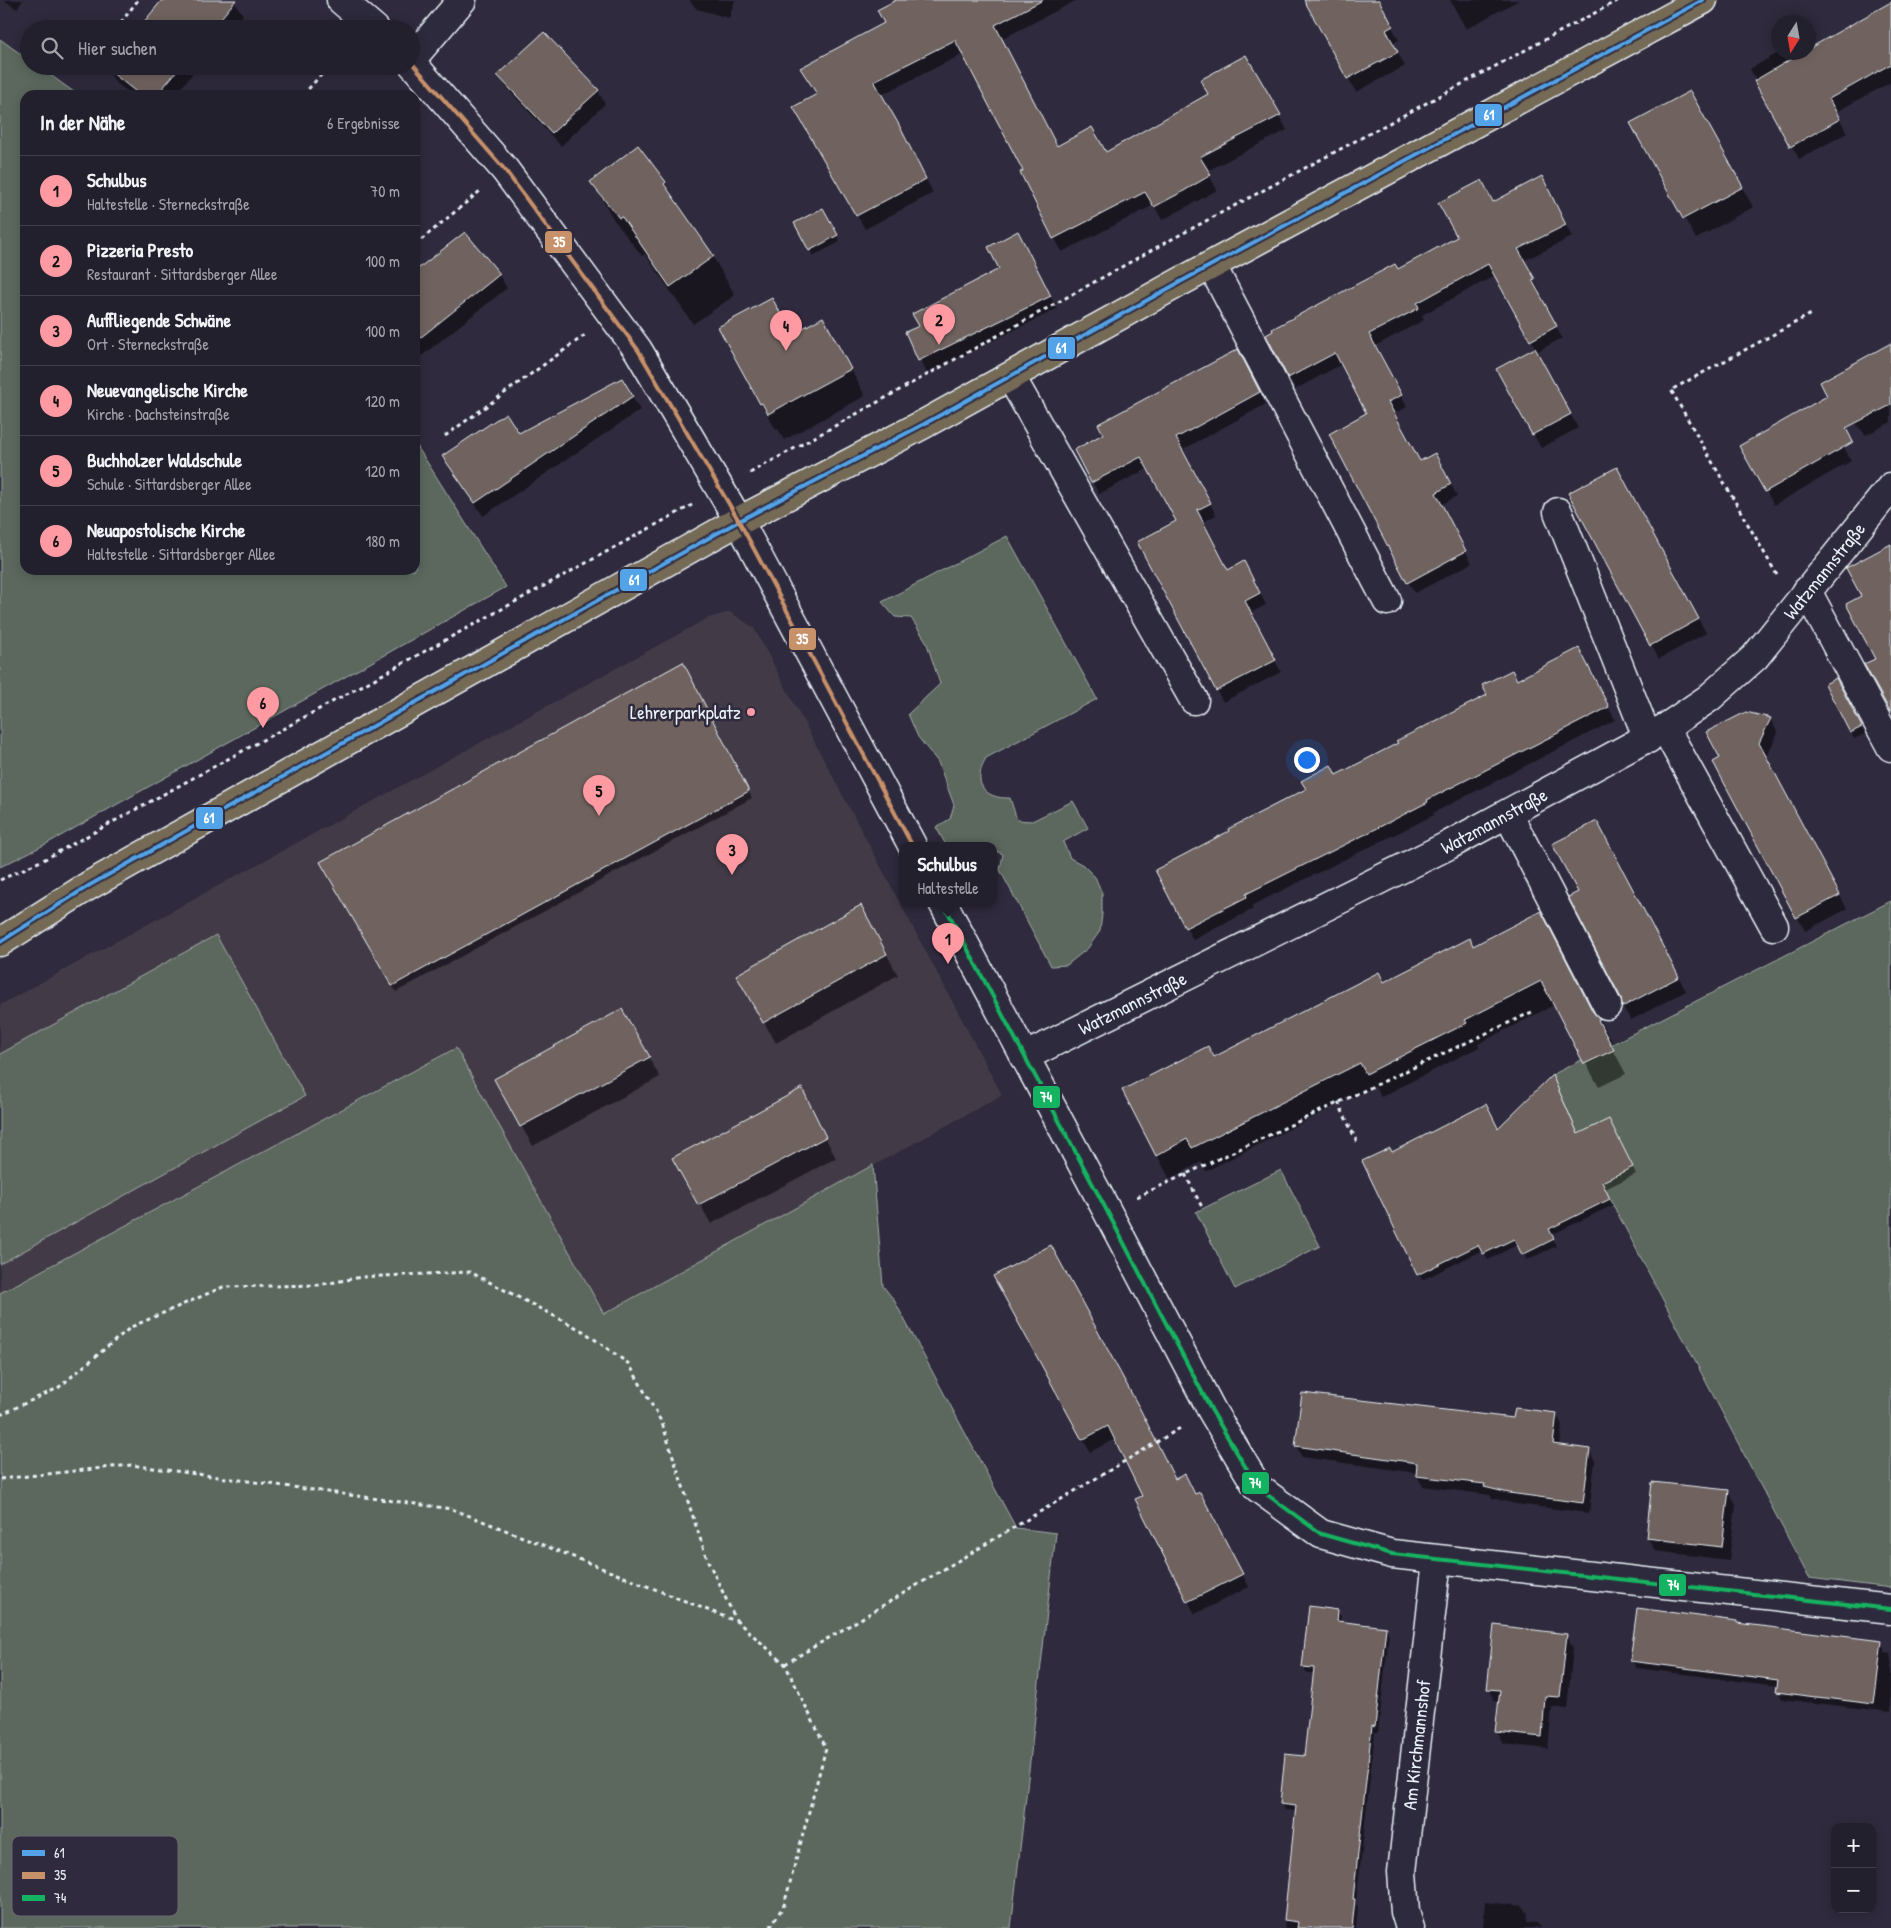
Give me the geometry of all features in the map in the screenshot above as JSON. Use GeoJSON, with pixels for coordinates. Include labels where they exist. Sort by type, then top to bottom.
{"type":"FeatureCollection","features":[{"type":"Feature","properties":{"kind":"main road"},"geometry":{"type":"LineString","coordinates":[[0,942],[90,885],[739,520],[924,424],[1703,0]]}},
{"type":"Feature","properties":{"kind":"main road"},"geometry":{"type":"LineString","coordinates":[[0,923],[90,885]]}},
{"type":"Feature","properties":{"kind":"street"},"geometry":{"type":"LineString","coordinates":[[341,0],[364,20]]}},
{"type":"Feature","properties":{"kind":"street"},"geometry":{"type":"LineString","coordinates":[[420,50],[462,0]]}},
{"type":"Feature","properties":{"kind":"street"},"geometry":{"type":"LineString","coordinates":[[420,71],[505,170],[638,350],[739,520],[910,842]]}},
{"type":"Feature","properties":{"kind":"street"},"geometry":{"type":"LineString","coordinates":[[1212,266],[1387,601]]}},
{"type":"Feature","properties":{"kind":"street"},"geometry":{"type":"LineString","coordinates":[[1011,376],[1194,700]]}},
{"type":"Feature","properties":{"kind":"street","name":"Watzmannstraße"},"geometry":{"type":"LineString","coordinates":[[1024,1056],[1508,814],[1656,734],[1709,698],[1755,657],[1891,487]]}},
{"type":"Feature","properties":{"kind":"street"},"geometry":{"type":"LineString","coordinates":[[1558,512],[1656,734],[1774,926]]}},
{"type":"Feature","properties":{"kind":"street"},"geometry":{"type":"LineString","coordinates":[[1802,599],[1891,747]]}},
{"type":"Feature","properties":{"kind":"street"},"geometry":{"type":"LineString","coordinates":[[1508,814],[1607,1005]]}},
{"type":"Feature","properties":{"kind":"street"},"geometry":{"type":"LineString","coordinates":[[945,907],[1212,1411],[1258,1488],[1321,1534],[1392,1554],[1891,1609]]}},
{"type":"Feature","properties":{"kind":"street","name":"Am Kirchmannshof"},"geometry":{"type":"LineString","coordinates":[[1410,1928],[1405,1912],[1402,1872],[1437,1560]]}},
{"type":"Feature","properties":{"kind":"path"},"geometry":{"type":"LineString","coordinates":[[123,20],[138,0]]}},
{"type":"Feature","properties":{"kind":"path"},"geometry":{"type":"LineString","coordinates":[[0,880],[55,853],[721,489],[1162,245],[1619,0]]}},
{"type":"Feature","properties":{"kind":"path"},"geometry":{"type":"LineString","coordinates":[[307,90],[321,75]]}},
{"type":"Feature","properties":{"kind":"path"},"geometry":{"type":"LineString","coordinates":[[420,241],[505,170]]}},
{"type":"Feature","properties":{"kind":"path"},"geometry":{"type":"LineString","coordinates":[[1802,599],[1671,390],[1813,313]]}},
{"type":"Feature","properties":{"kind":"path"},"geometry":{"type":"LineString","coordinates":[[446,436],[612,315]]}},
{"type":"Feature","properties":{"kind":"path"},"geometry":{"type":"LineString","coordinates":[[1107,1211],[1534,1011]]}},
{"type":"Feature","properties":{"kind":"path"},"geometry":{"type":"LineString","coordinates":[[1338,1102],[1357,1142]]}},
{"type":"Feature","properties":{"kind":"path"},"geometry":{"type":"LineString","coordinates":[[1185,1174],[1203,1209]]}},
{"type":"Feature","properties":{"kind":"path"},"geometry":{"type":"LineString","coordinates":[[0,1415],[58,1388],[131,1327],[223,1287],[319,1285],[361,1277],[470,1272],[583,1331],[630,1364],[662,1423],[707,1559],[738,1622]]}},
{"type":"Feature","properties":{"kind":"path"},"geometry":{"type":"LineString","coordinates":[[785,1664],[1212,1411]]}},
{"type":"Feature","properties":{"kind":"path"},"geometry":{"type":"LineString","coordinates":[[0,1479],[131,1465],[452,1509],[738,1622],[785,1664],[826,1748],[784,1905],[770,1928]]}},
{"type":"Feature","properties":{"kind":"shaded area"},"geometry":{"type":"Polygon","coordinates":[[[730,612],[754,628],[899,901],[899,907],[902,907],[1002,1095],[604,1314],[456,1048],[0,1293],[0,1005],[708,618],[730,612]]]}},
{"type":"Feature","properties":{"kind":"green space"},"geometry":{"type":"Polygon","coordinates":[[[0,39],[20,53],[20,75],[50,75],[71,90],[20,90],[20,575],[420,575],[420,451],[506,587],[48,843],[0,867],[0,39]]]}},
{"type":"Feature","properties":{"kind":"green space"},"geometry":{"type":"Polygon","coordinates":[[[1007,536],[1097,699],[986,758],[980,775],[980,781],[987,792],[993,796],[1010,798],[1017,820],[1032,821],[1073,801],[1088,828],[1063,842],[1070,858],[1083,865],[1095,877],[1102,893],[1100,931],[1088,948],[1067,965],[1051,966],[1000,870],[1003,854],[997,852],[997,842],[944,842],[936,827],[950,819],[954,805],[938,762],[918,737],[908,714],[940,684],[926,641],[911,618],[895,617],[882,602],[1007,536]]]}},
{"type":"Feature","properties":{"kind":"green space"},"geometry":{"type":"Polygon","coordinates":[[[1891,901],[1891,1588],[1809,1578],[1610,1199],[1552,1075],[1891,901]]]}},
{"type":"Feature","properties":{"kind":"green space"},"geometry":{"type":"Polygon","coordinates":[[[216,935],[305,1096],[0,1264],[0,1054],[216,935]]]}},
{"type":"Feature","properties":{"kind":"green space"},"geometry":{"type":"Polygon","coordinates":[[[456,1048],[604,1314],[873,1165],[883,1286],[894,1300],[1016,1528],[1056,1533],[1011,1928],[0,1928],[0,1293],[456,1048]]]}},
{"type":"Feature","properties":{"kind":"green space"},"geometry":{"type":"Polygon","coordinates":[[[1281,1170],[1320,1246],[1235,1289],[1196,1212],[1281,1170]]]}},
{"type":"Feature","properties":{"kind":"building"},"geometry":{"type":"Polygon","coordinates":[[[162,0],[236,0],[219,20],[145,20],[162,0]]]}},
{"type":"Feature","properties":{"kind":"building"},"geometry":{"type":"Polygon","coordinates":[[[896,0],[1043,0],[995,25],[1057,146],[1092,127],[1106,152],[1208,94],[1200,80],[1246,55],[1281,115],[1200,157],[1211,175],[1182,192],[1154,207],[1145,192],[1053,239],[1020,172],[1023,171],[955,40],[874,81],[898,123],[926,179],[856,216],[793,107],[817,94],[800,68],[884,23],[877,10],[896,0]]]}},
{"type":"Feature","properties":{"kind":"building"},"geometry":{"type":"Polygon","coordinates":[[[1304,0],[1379,0],[1393,26],[1386,30],[1398,52],[1347,79],[1304,0]]]}},
{"type":"Feature","properties":{"kind":"building"},"geometry":{"type":"Polygon","coordinates":[[[1891,2],[1891,64],[1829,99],[1840,119],[1790,147],[1754,81],[1789,60],[1816,60],[1816,44],[1891,2]]]}},
{"type":"Feature","properties":{"kind":"building"},"geometry":{"type":"Polygon","coordinates":[[[544,32],[599,90],[552,133],[497,75],[544,32]]]}},
{"type":"Feature","properties":{"kind":"building"},"geometry":{"type":"Polygon","coordinates":[[[115,75],[174,75],[161,90],[134,90],[115,75]]]}},
{"type":"Feature","properties":{"kind":"building"},"geometry":{"type":"Polygon","coordinates":[[[1690,91],[1743,187],[1683,219],[1630,123],[1690,91]]]}},
{"type":"Feature","properties":{"kind":"building"},"geometry":{"type":"Polygon","coordinates":[[[638,145],[666,182],[664,184],[714,256],[670,287],[622,217],[619,218],[590,182],[638,145]]]}},
{"type":"Feature","properties":{"kind":"building"},"geometry":{"type":"Polygon","coordinates":[[[1542,176],[1566,225],[1518,249],[1535,279],[1532,280],[1557,326],[1530,341],[1488,264],[1417,303],[1419,308],[1369,334],[1402,395],[1388,402],[1420,461],[1435,453],[1451,484],[1436,493],[1466,551],[1407,583],[1329,434],[1366,413],[1335,353],[1288,378],[1266,335],[1273,331],[1272,329],[1395,264],[1398,269],[1457,237],[1438,203],[1482,180],[1493,202],[1542,176]]]}},
{"type":"Feature","properties":{"kind":"building"},"geometry":{"type":"Polygon","coordinates":[[[823,208],[838,235],[809,251],[794,223],[823,208]]]}},
{"type":"Feature","properties":{"kind":"building"},"geometry":{"type":"Polygon","coordinates":[[[1018,231],[1051,296],[918,361],[905,332],[919,326],[912,314],[999,269],[988,247],[1018,231]]]}},
{"type":"Feature","properties":{"kind":"building"},"geometry":{"type":"Polygon","coordinates":[[[465,232],[500,274],[420,338],[420,267],[465,232]]]}},
{"type":"Feature","properties":{"kind":"building"},"geometry":{"type":"Polygon","coordinates":[[[772,298],[792,334],[823,317],[851,369],[768,414],[762,403],[760,404],[718,327],[772,298]]]}},
{"type":"Feature","properties":{"kind":"building"},"geometry":{"type":"Polygon","coordinates":[[[1891,343],[1891,405],[1846,428],[1853,442],[1765,492],[1739,446],[1827,396],[1820,382],[1891,343]]]}},
{"type":"Feature","properties":{"kind":"building"},"geometry":{"type":"Polygon","coordinates":[[[1535,348],[1571,414],[1532,435],[1496,369],[1535,348]]]}},
{"type":"Feature","properties":{"kind":"building"},"geometry":{"type":"Polygon","coordinates":[[[1238,349],[1260,392],[1176,438],[1211,503],[1197,510],[1228,570],[1244,561],[1260,593],[1245,601],[1276,660],[1216,691],[1137,542],[1176,521],[1141,457],[1091,483],[1074,450],[1103,434],[1098,424],[1238,349]]]}},
{"type":"Feature","properties":{"kind":"building"},"geometry":{"type":"Polygon","coordinates":[[[622,378],[633,396],[475,503],[442,456],[506,413],[519,433],[622,378]]]}},
{"type":"Feature","properties":{"kind":"building"},"geometry":{"type":"Polygon","coordinates":[[[1617,467],[1699,619],[1650,646],[1568,493],[1617,467]]]}},
{"type":"Feature","properties":{"kind":"building"},"geometry":{"type":"Polygon","coordinates":[[[1891,544],[1891,713],[1864,664],[1875,659],[1846,604],[1861,596],[1846,568],[1891,544]]]}},
{"type":"Feature","properties":{"kind":"building"},"geometry":{"type":"Polygon","coordinates":[[[1579,648],[1609,707],[1427,800],[1428,802],[1366,834],[1246,894],[1247,897],[1185,928],[1155,870],[1229,831],[1228,829],[1306,789],[1301,781],[1331,765],[1336,775],[1398,743],[1396,741],[1487,695],[1482,685],[1512,670],[1517,680],[1579,648]]]}},
{"type":"Feature","properties":{"kind":"building"},"geometry":{"type":"Polygon","coordinates":[[[683,662],[749,791],[392,986],[320,862],[683,662]]]}},
{"type":"Feature","properties":{"kind":"building"},"geometry":{"type":"Polygon","coordinates":[[[1836,678],[1862,727],[1850,733],[1825,684],[1836,678]]]}},
{"type":"Feature","properties":{"kind":"building"},"geometry":{"type":"Polygon","coordinates":[[[1746,712],[1771,718],[1759,743],[1840,895],[1796,918],[1713,762],[1720,758],[1706,732],[1746,712]]]}},
{"type":"Feature","properties":{"kind":"building"},"geometry":{"type":"Polygon","coordinates":[[[1597,821],[1679,977],[1622,1007],[1621,998],[1568,897],[1578,892],[1552,844],[1597,821]]]}},
{"type":"Feature","properties":{"kind":"building"},"geometry":{"type":"Polygon","coordinates":[[[861,905],[887,954],[763,1023],[736,975],[861,905]]]}},
{"type":"Feature","properties":{"kind":"building"},"geometry":{"type":"Polygon","coordinates":[[[1541,911],[1593,1012],[1600,1019],[1598,1020],[1614,1050],[1584,1064],[1541,981],[1465,1020],[1467,1023],[1366,1074],[1360,1063],[1192,1148],[1187,1139],[1156,1156],[1122,1090],[1208,1046],[1214,1057],[1379,972],[1384,982],[1470,938],[1473,946],[1541,911]]]}},
{"type":"Feature","properties":{"kind":"building"},"geometry":{"type":"Polygon","coordinates":[[[622,1009],[650,1057],[520,1127],[494,1079],[622,1009]]]}},
{"type":"Feature","properties":{"kind":"building"},"geometry":{"type":"Polygon","coordinates":[[[1552,1075],[1578,1134],[1609,1119],[1633,1167],[1602,1182],[1610,1199],[1549,1229],[1554,1239],[1522,1255],[1514,1239],[1483,1254],[1478,1245],[1417,1275],[1362,1161],[1390,1148],[1392,1152],[1486,1104],[1498,1128],[1552,1075]]]}},
{"type":"Feature","properties":{"kind":"building"},"geometry":{"type":"Polygon","coordinates":[[[802,1088],[826,1137],[698,1205],[672,1158],[802,1088]]]}},
{"type":"Feature","properties":{"kind":"building"},"geometry":{"type":"Polygon","coordinates":[[[1051,1245],[1140,1409],[1175,1479],[1185,1474],[1195,1494],[1200,1492],[1243,1574],[1187,1602],[1135,1499],[1142,1496],[1108,1426],[1082,1440],[993,1276],[1051,1245]]]}},
{"type":"Feature","properties":{"kind":"building"},"geometry":{"type":"Polygon","coordinates":[[[1302,1393],[1513,1418],[1515,1408],[1557,1413],[1553,1444],[1590,1449],[1583,1503],[1509,1493],[1484,1487],[1485,1484],[1416,1476],[1417,1463],[1295,1446],[1302,1393]]]}},
{"type":"Feature","properties":{"kind":"building"},"geometry":{"type":"Polygon","coordinates":[[[1652,1482],[1729,1490],[1722,1547],[1646,1538],[1652,1482]]]}},
{"type":"Feature","properties":{"kind":"building"},"geometry":{"type":"Polygon","coordinates":[[[1309,1606],[1338,1610],[1337,1621],[1386,1627],[1375,1727],[1372,1726],[1353,1899],[1355,1899],[1352,1928],[1297,1928],[1298,1922],[1284,1920],[1296,1806],[1280,1804],[1285,1754],[1304,1756],[1314,1668],[1302,1667],[1309,1606]]]}},
{"type":"Feature","properties":{"kind":"building"},"geometry":{"type":"Polygon","coordinates":[[[1637,1608],[1737,1621],[1737,1623],[1882,1641],[1874,1704],[1776,1692],[1778,1680],[1630,1661],[1637,1608]]]}},
{"type":"Feature","properties":{"kind":"building"},"geometry":{"type":"Polygon","coordinates":[[[1494,1625],[1567,1634],[1560,1697],[1545,1696],[1542,1737],[1495,1732],[1500,1690],[1487,1689],[1494,1625]]]}},
{"type":"Feature","properties":{"kind":"transit line","name":"61"},"geometry":{"type":"LineString","coordinates":[[0,942],[90,885],[739,521],[924,424],[1180,282],[1703,0]]}},
{"type":"Feature","properties":{"kind":"transit line","name":"35"},"geometry":{"type":"LineString","coordinates":[[420,72],[505,170],[638,350],[739,521],[910,842]]}},
{"type":"Feature","properties":{"kind":"transit line","name":"74"},"geometry":{"type":"LineString","coordinates":[[945,907],[1212,1411],[1258,1488],[1321,1534],[1392,1554],[1891,1609]]}},
{"type":"Feature","properties":{"kind":"place","name":"Pizzeria Presto"},"geometry":{"type":"Point","coordinates":[939,345]}},
{"type":"Feature","properties":{"kind":"place","name":"Neuevangelische Kirche"},"geometry":{"type":"Point","coordinates":[786,351]}},
{"type":"Feature","properties":{"kind":"place","name":"Lehrerparkplatz"},"geometry":{"type":"Point","coordinates":[751,712]}},
{"type":"Feature","properties":{"kind":"place","name":"Neuapostolische Kirche"},"geometry":{"type":"Point","coordinates":[263,728]}},
{"type":"Feature","properties":{"kind":"place","name":"Buchholzer Waldschule"},"geometry":{"type":"Point","coordinates":[599,816]}},
{"type":"Feature","properties":{"kind":"place","name":"Auffliegende Schwäne"},"geometry":{"type":"Point","coordinates":[732,875]}},
{"type":"Feature","properties":{"kind":"place","name":"Schulbus"},"geometry":{"type":"Point","coordinates":[948,964]}}]}
